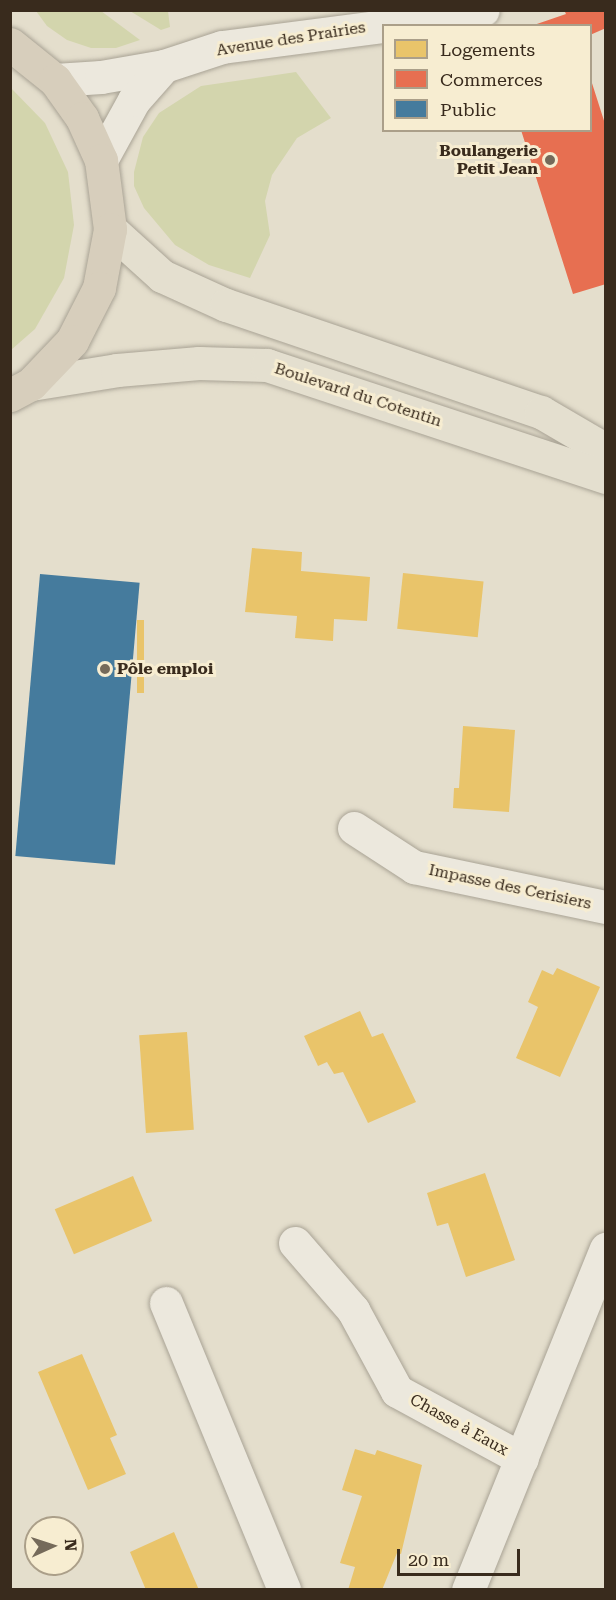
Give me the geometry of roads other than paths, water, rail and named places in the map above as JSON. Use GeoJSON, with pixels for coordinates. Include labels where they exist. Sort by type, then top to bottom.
{"type":"FeatureCollection","features":[{"type":"Feature","properties":{"kind":"highway"},"geometry":{"type":"LineString","coordinates":[[10,44],[55,80],[82,118],[101,160],[110,229],[99,288],[72,341],[21,390]]}},
{"type":"Feature","properties":{"kind":"main road"},"geometry":{"type":"LineString","coordinates":[[110,229],[162,276],[226,305],[541,412],[606,450]]}},
{"type":"Feature","properties":{"kind":"main road","name":"Boulevard du Cotentin"},"geometry":{"type":"LineString","coordinates":[[21,390],[117,369],[199,363],[267,365],[606,477]]}},
{"type":"Feature","properties":{"kind":"street","name":"Avenue des Prairies"},"geometry":{"type":"LineString","coordinates":[[397,24],[483,10]]}},
{"type":"Feature","properties":{"kind":"street","name":"Avenue des Prairies"},"geometry":{"type":"LineString","coordinates":[[55,80],[101,77],[164,66],[222,47],[382,26]]}},
{"type":"Feature","properties":{"kind":"street"},"geometry":{"type":"LineString","coordinates":[[101,160],[134,100],[164,66]]}},
{"type":"Feature","properties":{"kind":"street","name":"Impasse des Cerisiers"},"geometry":{"type":"LineString","coordinates":[[354,828],[414,867],[606,907]]}},
{"type":"Feature","properties":{"kind":"street","name":"Chasse à Eaux"},"geometry":{"type":"LineString","coordinates":[[295,1243],[353,1310],[397,1391],[522,1460]]}},
{"type":"Feature","properties":{"kind":"street","name":"Chasse à Eaux"},"geometry":{"type":"LineString","coordinates":[[468,1590],[606,1249]]}},
{"type":"Feature","properties":{"kind":"street"},"geometry":{"type":"LineString","coordinates":[[166,1303],[284,1590]]}},
{"type":"Feature","properties":{"kind":"place","name":"Boulangerie Petit Jean"},"geometry":{"type":"Point","coordinates":[550,160]}},
{"type":"Feature","properties":{"kind":"place","name":"Pôle emploi"},"geometry":{"type":"Point","coordinates":[105,669]}}]}
